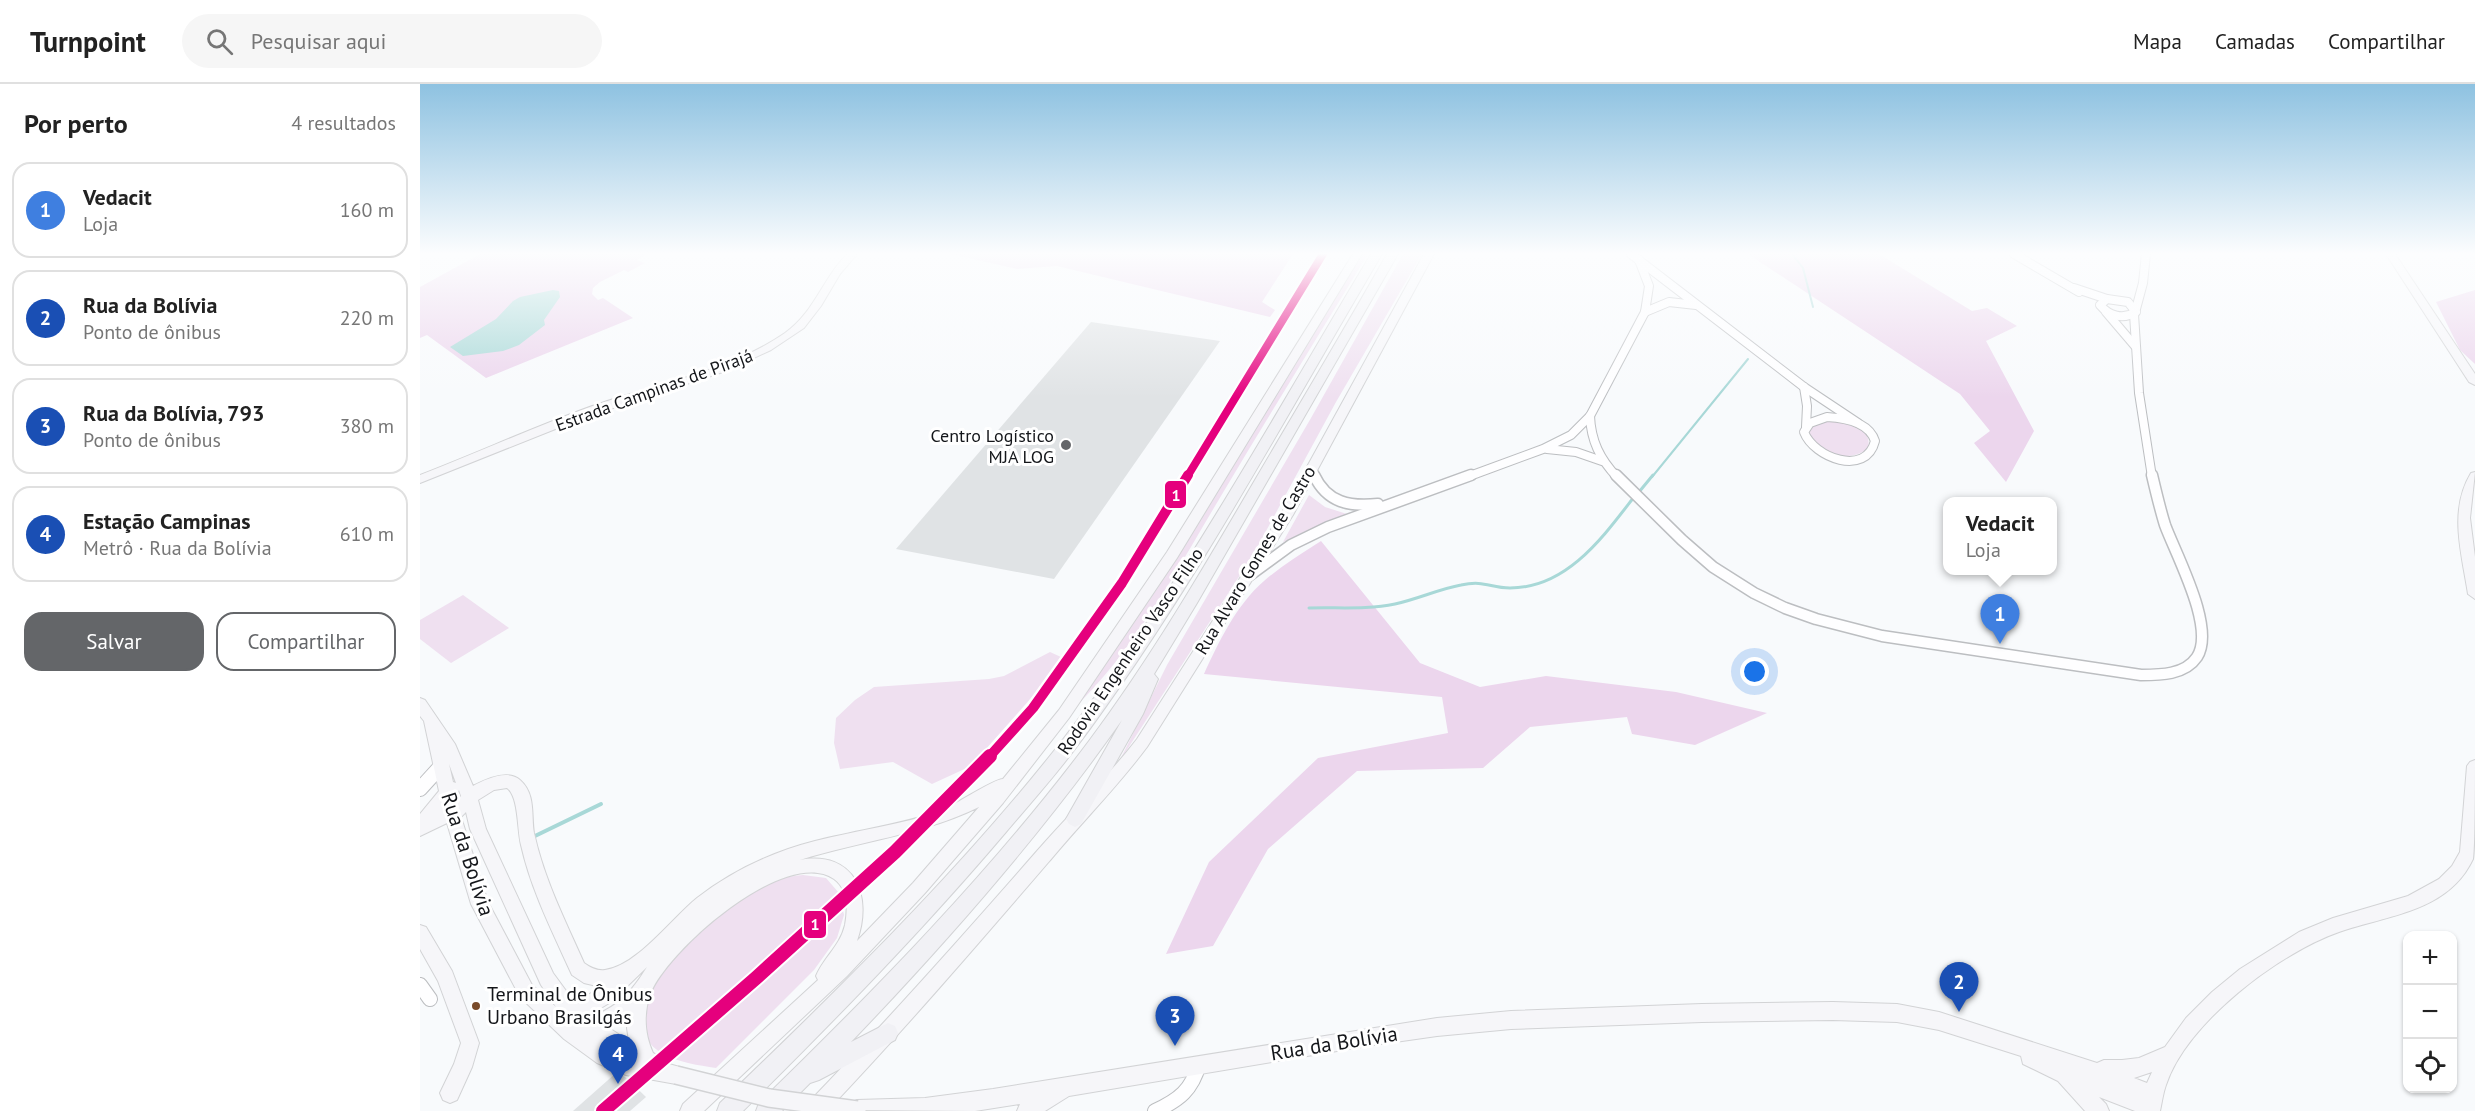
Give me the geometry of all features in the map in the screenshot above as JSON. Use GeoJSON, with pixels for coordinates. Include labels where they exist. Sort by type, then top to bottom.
{"type":"FeatureCollection","features":[{"type":"Feature","properties":{"kind":"highway","name":"Rodovia Engenheiro Vasco Filho"},"geometry":{"type":"LineString","coordinates":[[728,1111],[813,1030],[910,929],[1074,738],[1195,557],[1349,302]]}},
{"type":"Feature","properties":{"kind":"highway","name":"Rodovia Engenheiro Vasco Filho"},"geometry":{"type":"LineString","coordinates":[[767,1111],[910,965],[985,882],[1135,690],[1172,634],[1366,302]]}},
{"type":"Feature","properties":{"kind":"highway"},"geometry":{"type":"LineString","coordinates":[[1075,819],[1137,709],[1172,634]]}},
{"type":"Feature","properties":{"kind":"highway"},"geometry":{"type":"LineString","coordinates":[[798,1080],[888,1033]]}},
{"type":"Feature","properties":{"kind":"main road","name":"Estrada Campinas de Pirajá"},"geometry":{"type":"LineString","coordinates":[[420,479],[581,414],[692,380],[769,348],[791,334],[811,315],[819,302]]}},
{"type":"Feature","properties":{"kind":"main road"},"geometry":{"type":"LineString","coordinates":[[690,1111],[841,970],[919,888],[997,798],[1095,672],[1160,574],[1329,302]]}},
{"type":"Feature","properties":{"kind":"main road","name":"Rua Alvaro Gomes de Castro"},"geometry":{"type":"LineString","coordinates":[[1075,819],[1124,767],[1143,743],[1250,575],[1287,515],[1402,302]]}},
{"type":"Feature","properties":{"kind":"main road"},"geometry":{"type":"LineString","coordinates":[[2422,302],[2475,377]]}},
{"type":"Feature","properties":{"kind":"main road"},"geometry":{"type":"LineString","coordinates":[[2475,476],[2467,488],[2464,511],[2475,594]]}},
{"type":"Feature","properties":{"kind":"main road","name":"Rua da Bolívia"},"geometry":{"type":"LineString","coordinates":[[420,704],[450,748],[469,796],[478,829],[547,979],[572,1014],[672,1074]]}},
{"type":"Feature","properties":{"kind":"main road","name":"Rua da Bolívia"},"geometry":{"type":"LineString","coordinates":[[431,722],[453,816],[480,904],[526,992],[571,1033],[604,1056],[626,1066],[672,1074],[769,1098],[857,1110],[927,1110],[989,1105],[1086,1083],[1437,1027],[1511,1020],[1702,1013],[1844,1011],[1897,1013],[1939,1021],[2080,1065],[2151,1104]]}},
{"type":"Feature","properties":{"kind":"main road"},"geometry":{"type":"LineString","coordinates":[[572,1014],[605,996],[703,904],[757,869],[786,856],[914,826],[960,810],[985,797],[1002,783],[1041,742]]}},
{"type":"Feature","properties":{"kind":"main road"},"geometry":{"type":"LineString","coordinates":[[2151,1104],[2172,1053],[2206,1010],[2240,980],[2278,952],[2333,926],[2416,901],[2442,889],[2463,866],[2468,853],[2475,766]]}},
{"type":"Feature","properties":{"kind":"main road"},"geometry":{"type":"LineString","coordinates":[[420,827],[461,778]]}},
{"type":"Feature","properties":{"kind":"main road"},"geometry":{"type":"LineString","coordinates":[[420,827],[443,816],[453,816],[469,796],[477,790],[510,781],[521,789],[524,796],[525,829],[542,889],[578,969],[584,975],[597,978],[619,975],[647,956]]}},
{"type":"Feature","properties":{"kind":"main road"},"geometry":{"type":"LineString","coordinates":[[813,1111],[888,1033],[1046,855],[1075,819]]}},
{"type":"Feature","properties":{"kind":"main road"},"geometry":{"type":"LineString","coordinates":[[571,1033],[592,1028],[612,1018],[641,993],[653,972],[701,919],[747,885],[771,874],[808,866],[828,868],[842,873],[849,881],[854,893],[855,907],[850,936],[832,968],[802,1006]]}},
{"type":"Feature","properties":{"kind":"main road"},"geometry":{"type":"LineString","coordinates":[[420,933],[446,977],[470,1043],[463,1067],[450,1093]]}},
{"type":"Feature","properties":{"kind":"main road"},"geometry":{"type":"LineString","coordinates":[[641,993],[636,1028],[646,1060]]}},
{"type":"Feature","properties":{"kind":"main road","name":"Rua da Bolívia"},"geometry":{"type":"LineString","coordinates":[[2004,1043],[2061,1073],[2151,1104]]}},
{"type":"Feature","properties":{"kind":"main road"},"geometry":{"type":"LineString","coordinates":[[2080,1065],[2113,1071],[2129,1070],[2146,1066],[2172,1053]]}},
{"type":"Feature","properties":{"kind":"main road"},"geometry":{"type":"LineString","coordinates":[[2061,1073],[2099,1111]]}},
{"type":"Feature","properties":{"kind":"main road"},"geometry":{"type":"LineString","coordinates":[[1027,1111],[1061,1091],[1086,1083]]}},
{"type":"Feature","properties":{"kind":"street"},"geometry":{"type":"LineString","coordinates":[[1250,575],[1306,536],[1543,449],[1571,435],[1590,416],[1645,312],[1647,302]]}},
{"type":"Feature","properties":{"kind":"street"},"geometry":{"type":"LineString","coordinates":[[1645,312],[1656,305],[1670,302],[1687,302],[1703,308]]}},
{"type":"Feature","properties":{"kind":"street"},"geometry":{"type":"LineString","coordinates":[[1695,302],[1804,387],[1858,423],[1873,436],[1875,443],[1873,450],[1867,456],[1846,460],[1833,458],[1812,448],[1804,434],[1807,406],[1804,387]]}},
{"type":"Feature","properties":{"kind":"street"},"geometry":{"type":"LineString","coordinates":[[2093,302],[2103,309],[2135,346]]}},
{"type":"Feature","properties":{"kind":"street"},"geometry":{"type":"LineString","coordinates":[[2100,302],[2103,309],[2120,316],[2135,312]]}},
{"type":"Feature","properties":{"kind":"street"},"geometry":{"type":"LineString","coordinates":[[2127,302],[2135,312]]}},
{"type":"Feature","properties":{"kind":"street"},"geometry":{"type":"LineString","coordinates":[[1590,416],[1592,436],[1602,461],[1689,548],[1725,576],[1811,619],[1857,632],[2100,670],[2155,675],[2176,672],[2191,664],[2199,653],[2203,639],[2200,621],[2164,521],[2148,465],[2141,419],[2135,346],[2137,302]]}},
{"type":"Feature","properties":{"kind":"street"},"geometry":{"type":"LineString","coordinates":[[1806,427],[1811,422],[1827,417],[1858,423]]}},
{"type":"Feature","properties":{"kind":"street"},"geometry":{"type":"LineString","coordinates":[[1543,449],[1576,452],[1602,461]]}},
{"type":"Feature","properties":{"kind":"street"},"geometry":{"type":"LineString","coordinates":[[1311,468],[1320,489],[1339,502],[1366,506],[1407,498]]}},
{"type":"Feature","properties":{"kind":"street"},"geometry":{"type":"LineString","coordinates":[[420,789],[441,766]]}},
{"type":"Feature","properties":{"kind":"street"},"geometry":{"type":"LineString","coordinates":[[420,985],[430,999]]}},
{"type":"Feature","properties":{"kind":"street"},"geometry":{"type":"LineString","coordinates":[[1155,1111],[1188,1092],[1195,1083],[1199,1064]]}},
{"type":"Feature","properties":{"kind":"shaded area"},"geometry":{"type":"Polygon","coordinates":[[[420,302],[609,302],[633,318],[486,378],[427,335],[420,338],[420,302]]]}},
{"type":"Feature","properties":{"kind":"shaded area"},"geometry":{"type":"Polygon","coordinates":[[[1207,302],[1262,302],[1275,310],[1270,317],[1207,302]]]}},
{"type":"Feature","properties":{"kind":"shaded area"},"geometry":{"type":"Polygon","coordinates":[[[1334,302],[1339,302],[1154,607],[1117,660],[1076,706],[1171,566],[1334,302]]]}},
{"type":"Feature","properties":{"kind":"shaded area"},"geometry":{"type":"Polygon","coordinates":[[[1376,302],[1394,302],[1336,402],[1253,555],[1119,762],[1167,665],[1376,302]]]}},
{"type":"Feature","properties":{"kind":"shaded area"},"geometry":{"type":"Polygon","coordinates":[[[1821,302],[1957,302],[1972,311],[1987,308],[2017,326],[1986,341],[2034,431],[2006,482],[1974,443],[1990,431],[1960,394],[1821,302]]]}},
{"type":"Feature","properties":{"kind":"shaded area"},"geometry":{"type":"Polygon","coordinates":[[[2436,302],[2475,302],[2475,364],[2460,350],[2436,302]]]}},
{"type":"Feature","properties":{"kind":"shaded area"},"geometry":{"type":"Polygon","coordinates":[[[1834,420],[1863,431],[1869,441],[1868,448],[1857,454],[1843,456],[1823,451],[1817,447],[1809,434],[1811,428],[1824,421],[1834,420]]]}},
{"type":"Feature","properties":{"kind":"shaded area"},"geometry":{"type":"Polygon","coordinates":[[[1309,495],[1325,507],[1347,514],[1283,542],[1309,495]]]}},
{"type":"Feature","properties":{"kind":"shaded area"},"geometry":{"type":"Polygon","coordinates":[[[1321,541],[1420,663],[1480,687],[1546,676],[1676,692],[1767,713],[1695,745],[1632,734],[1627,717],[1530,727],[1483,768],[1357,771],[1268,849],[1213,946],[1166,954],[1209,862],[1318,758],[1448,733],[1442,697],[1204,674],[1229,624],[1254,590],[1277,570],[1321,541]]]}},
{"type":"Feature","properties":{"kind":"shaded area"},"geometry":{"type":"Polygon","coordinates":[[[463,595],[509,628],[451,663],[420,639],[420,620],[463,595]]]}},
{"type":"Feature","properties":{"kind":"shaded area"},"geometry":{"type":"Polygon","coordinates":[[[1050,652],[1061,657],[1061,664],[971,766],[932,784],[893,762],[840,769],[834,743],[836,718],[855,700],[874,687],[989,679],[1004,676],[1050,652]]]}},
{"type":"Feature","properties":{"kind":"shaded area"},"geometry":{"type":"Polygon","coordinates":[[[803,875],[826,878],[839,893],[844,915],[837,938],[814,970],[716,1068],[682,1062],[663,1054],[645,1035],[643,1012],[652,987],[671,960],[695,935],[744,895],[768,882],[803,875]]]}},
{"type":"Feature","properties":{"kind":"water"},"geometry":{"type":"Polygon","coordinates":[[[512,302],[557,302],[544,320],[545,325],[519,345],[503,351],[463,356],[450,347],[496,319],[512,302]]]}},
{"type":"Feature","properties":{"kind":"building","name":"Centro Logístico MJA LOG"},"geometry":{"type":"Polygon","coordinates":[[[1091,322],[1220,341],[1054,579],[896,549],[1091,322]]]}},
{"type":"Feature","properties":{"kind":"building"},"geometry":{"type":"Polygon","coordinates":[[[616,1073],[625,1077],[646,1097],[630,1111],[573,1111],[616,1073]]]}},
{"type":"Feature","properties":{"kind":"waterway"},"geometry":{"type":"LineString","coordinates":[[1812,302],[1813,307]]}},
{"type":"Feature","properties":{"kind":"waterway"},"geometry":{"type":"LineString","coordinates":[[1652,477],[1748,359]]}},
{"type":"Feature","properties":{"kind":"waterway"},"geometry":{"type":"LineString","coordinates":[[1639,492],[1653,475]]}},
{"type":"Feature","properties":{"kind":"waterway"},"geometry":{"type":"LineString","coordinates":[[1309,608],[1384,606],[1476,583],[1503,588],[1530,586],[1566,570],[1582,558],[1610,528],[1634,497]]}},
{"type":"Feature","properties":{"kind":"waterway"},"geometry":{"type":"LineString","coordinates":[[535,836],[601,804]]}},
{"type":"Feature","properties":{"kind":"transit line","name":"1"},"geometry":{"type":"LineString","coordinates":[[603,1111],[756,978],[895,852],[966,782],[1033,708],[1122,583],[1294,302]]}},
{"type":"Feature","properties":{"kind":"place","name":"Centro Logístico MJA LOG"},"geometry":{"type":"Point","coordinates":[1066,445]}},
{"type":"Feature","properties":{"kind":"place","name":"Vedacit"},"geometry":{"type":"Point","coordinates":[2000,644]}},
{"type":"Feature","properties":{"kind":"place","name":"Terminal de Ônibus Urbano Brasilgás"},"geometry":{"type":"Point","coordinates":[476,1006]}},
{"type":"Feature","properties":{"kind":"place","name":"Rua da Bolívia"},"geometry":{"type":"Point","coordinates":[1959,1012]}},
{"type":"Feature","properties":{"kind":"place","name":"Rua da Bolívia, 793"},"geometry":{"type":"Point","coordinates":[1175,1046]}},
{"type":"Feature","properties":{"kind":"place","name":"Estação Campinas"},"geometry":{"type":"Point","coordinates":[618,1084]}}]}
